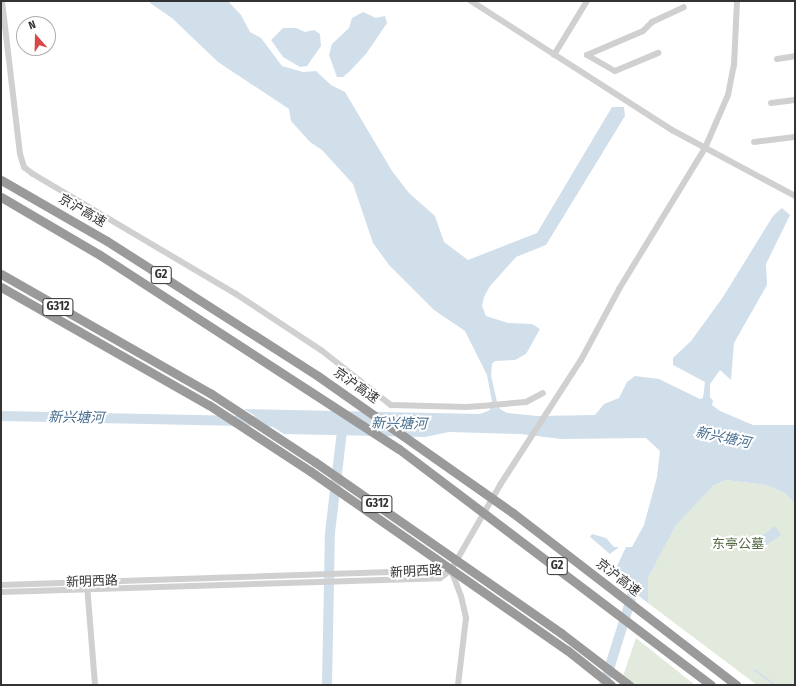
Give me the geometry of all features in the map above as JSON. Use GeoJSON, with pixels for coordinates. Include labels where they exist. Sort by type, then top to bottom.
{"type":"FeatureCollection","features":[{"type":"Feature","properties":{"kind":"highway","name":"京沪高速"},"geometry":{"type":"LineString","coordinates":[[1,180],[107,241],[318,376],[513,513],[736,685]]}},
{"type":"Feature","properties":{"kind":"highway","name":"G2"},"geometry":{"type":"LineString","coordinates":[[1,197],[100,254],[309,388],[399,449],[610,606],[711,685]]}},
{"type":"Feature","properties":{"kind":"highway","name":"G312"},"geometry":{"type":"LineString","coordinates":[[1,274],[114,341],[210,393],[322,466],[555,628],[629,685]]}},
{"type":"Feature","properties":{"kind":"highway","name":"G312"},"geometry":{"type":"LineString","coordinates":[[1,287],[209,405],[310,471],[567,650],[611,685]]}},
{"type":"Feature","properties":{"kind":"street"},"geometry":{"type":"LineString","coordinates":[[2,1],[20,154],[24,167],[236,294],[321,350],[391,405],[466,407],[499,405],[526,402],[542,393]]}},
{"type":"Feature","properties":{"kind":"street"},"geometry":{"type":"LineString","coordinates":[[471,1],[672,130],[795,196]]}},
{"type":"Feature","properties":{"kind":"street"},"geometry":{"type":"LineString","coordinates":[[554,55],[587,1]]}},
{"type":"Feature","properties":{"kind":"street"},"geometry":{"type":"LineString","coordinates":[[458,685],[466,618],[461,596],[451,570],[500,485],[551,409],[619,290],[705,148],[728,95],[734,65],[737,1]]}},
{"type":"Feature","properties":{"kind":"street"},"geometry":{"type":"LineString","coordinates":[[658,53],[614,71],[587,55],[643,31],[652,22],[684,7]]}},
{"type":"Feature","properties":{"kind":"street"},"geometry":{"type":"LineString","coordinates":[[777,59],[795,56]]}},
{"type":"Feature","properties":{"kind":"street"},"geometry":{"type":"LineString","coordinates":[[771,103],[795,100]]}},
{"type":"Feature","properties":{"kind":"street"},"geometry":{"type":"LineString","coordinates":[[754,142],[795,137]]}},
{"type":"Feature","properties":{"kind":"street","name":"新明西路"},"geometry":{"type":"LineString","coordinates":[[1,592],[87,585],[451,570]]}},
{"type":"Feature","properties":{"kind":"street","name":"新明西路"},"geometry":{"type":"LineString","coordinates":[[1,585],[87,585]]}},
{"type":"Feature","properties":{"kind":"street"},"geometry":{"type":"LineString","coordinates":[[87,585],[95,685]]}},
{"type":"Feature","properties":{"kind":"green space","name":"东亭公墓"},"geometry":{"type":"Polygon","coordinates":[[[726,480],[766,485],[785,493],[795,504],[795,685],[757,685],[648,603],[648,578],[676,524],[713,486],[726,480]]]}},
{"type":"Feature","properties":{"kind":"green space"},"geometry":{"type":"Polygon","coordinates":[[[636,638],[695,685],[620,685],[636,638]]]}},
{"type":"Feature","properties":{"kind":"water"},"geometry":{"type":"Polygon","coordinates":[[[150,1],[228,1],[241,15],[250,32],[261,38],[282,66],[303,72],[316,71],[331,85],[345,92],[392,171],[409,193],[435,216],[444,242],[468,260],[537,233],[612,107],[624,107],[625,116],[546,245],[516,257],[490,286],[484,297],[482,306],[486,316],[508,323],[532,324],[540,329],[526,354],[515,360],[495,361],[492,364],[491,375],[497,402],[500,409],[507,413],[537,416],[595,415],[604,404],[619,398],[627,382],[635,376],[659,379],[700,399],[703,398],[705,382],[673,365],[673,358],[691,341],[723,297],[773,216],[782,208],[790,215],[766,264],[767,285],[734,343],[731,380],[720,370],[710,384],[710,397],[713,401],[712,405],[720,411],[753,425],[795,425],[795,504],[785,493],[766,485],[726,480],[713,486],[676,525],[648,578],[648,603],[627,587],[617,566],[626,547],[632,547],[644,525],[657,477],[660,451],[646,438],[561,439],[521,434],[449,432],[425,437],[284,434],[244,409],[480,414],[490,410],[492,401],[487,375],[465,331],[434,310],[389,265],[373,243],[353,184],[322,150],[310,142],[291,121],[289,109],[218,62],[172,18],[150,3],[150,1]]]}},
{"type":"Feature","properties":{"kind":"water"},"geometry":{"type":"Polygon","coordinates":[[[363,12],[376,18],[385,16],[387,23],[366,54],[343,77],[337,77],[329,55],[332,44],[349,28],[352,18],[363,12]]]}},
{"type":"Feature","properties":{"kind":"water"},"geometry":{"type":"Polygon","coordinates":[[[283,28],[296,28],[305,32],[314,30],[320,34],[321,46],[307,66],[300,67],[283,57],[271,40],[283,28]]]}},
{"type":"Feature","properties":{"kind":"water"},"geometry":{"type":"Polygon","coordinates":[[[775,526],[781,535],[758,550],[755,550],[753,542],[775,526]]]}},
{"type":"Feature","properties":{"kind":"water"},"geometry":{"type":"Polygon","coordinates":[[[592,534],[606,538],[614,547],[619,547],[610,554],[590,537],[592,534]]]}},
{"type":"Feature","properties":{"kind":"waterway","name":"新兴塘河"},"geometry":{"type":"LineString","coordinates":[[1,416],[277,422]]}},
{"type":"Feature","properties":{"kind":"waterway"},"geometry":{"type":"LineString","coordinates":[[327,685],[330,533],[343,423]]}},
{"type":"Feature","properties":{"kind":"waterway"},"geometry":{"type":"LineString","coordinates":[[604,685],[637,580]]}},
{"type":"Feature","properties":{"kind":"waterway"},"geometry":{"type":"LineString","coordinates":[[755,670],[775,685]]}}]}
